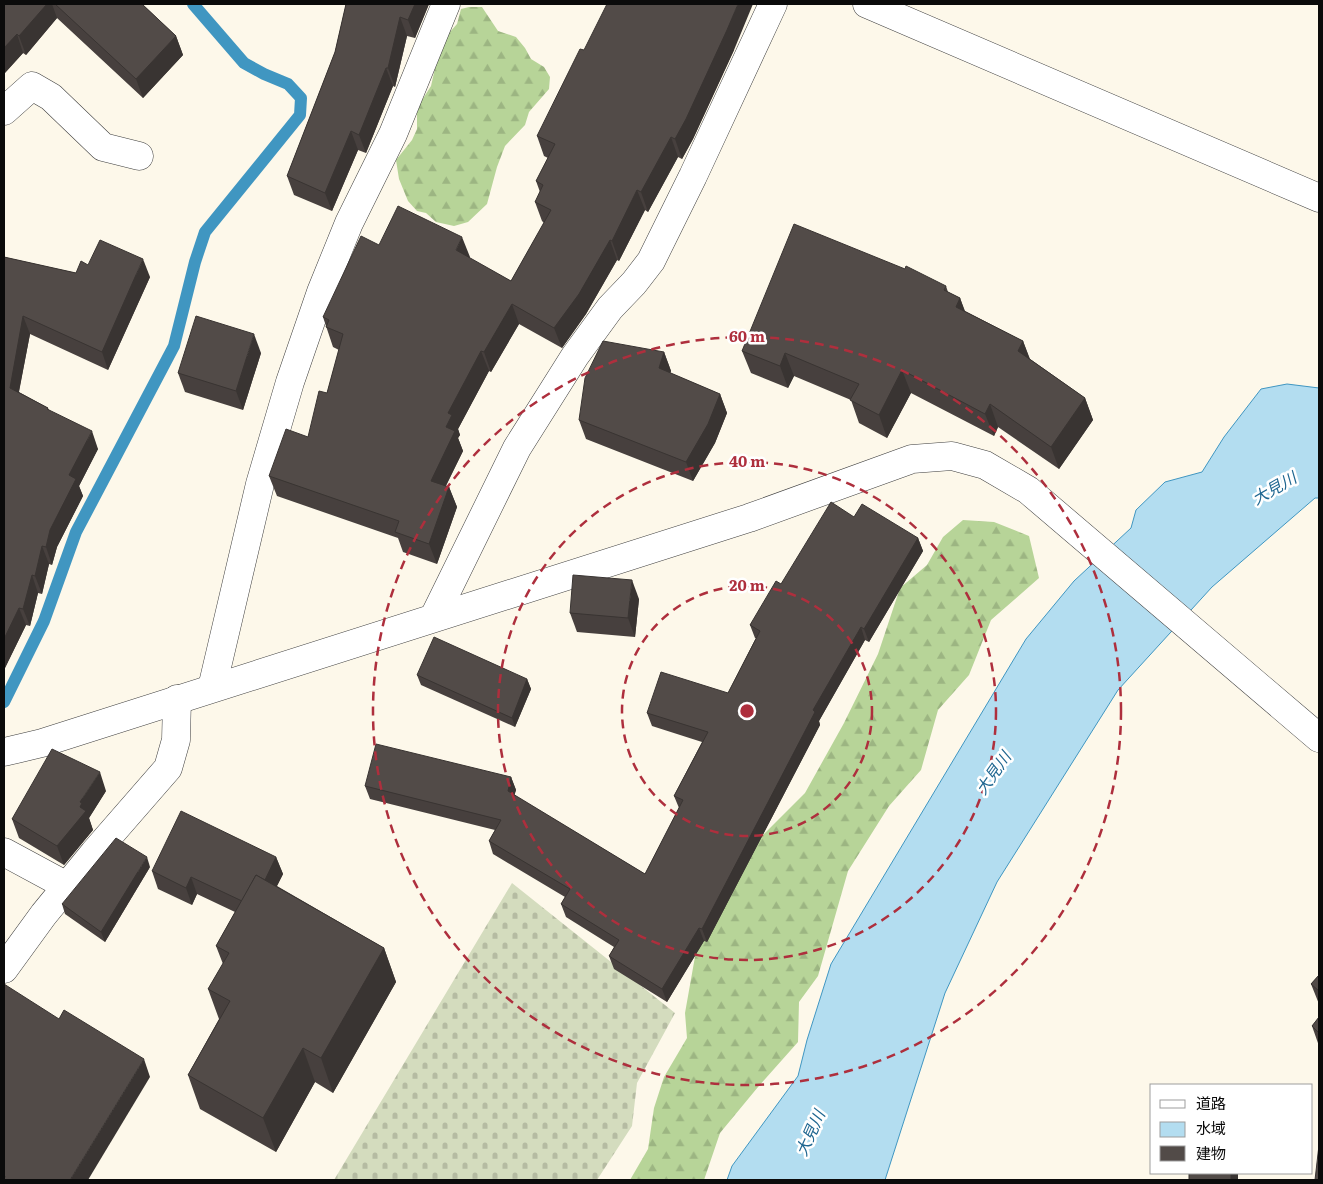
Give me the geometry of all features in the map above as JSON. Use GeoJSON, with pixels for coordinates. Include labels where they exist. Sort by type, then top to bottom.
{"type":"FeatureCollection","features":[{"type":"Feature","properties":{"kind":"street"},"geometry":{"type":"LineString","coordinates":[[212,688],[260,484],[290,382],[321,292],[349,223],[394,134],[446,4]]}},
{"type":"Feature","properties":{"kind":"street"},"geometry":{"type":"LineString","coordinates":[[434,618],[517,448],[575,356],[610,308],[634,283],[651,261],[773,4]]}},
{"type":"Feature","properties":{"kind":"street"},"geometry":{"type":"LineString","coordinates":[[867,4],[1319,198]]}},
{"type":"Feature","properties":{"kind":"street"},"geometry":{"type":"LineString","coordinates":[[4,111],[32,86],[51,97],[103,147],[139,156]]}},
{"type":"Feature","properties":{"kind":"street"},"geometry":{"type":"LineString","coordinates":[[4,752],[42,743],[749,518],[912,459],[952,456],[985,465],[1028,490],[1319,738]]}},
{"type":"Feature","properties":{"kind":"street"},"geometry":{"type":"LineString","coordinates":[[4,969],[67,886],[135,804],[168,768],[176,740],[177,700]]}},
{"type":"Feature","properties":{"kind":"street"},"geometry":{"type":"LineString","coordinates":[[4,852],[67,886]]}},
{"type":"Feature","properties":{"kind":"green space"},"geometry":{"type":"Polygon","coordinates":[[[482,7],[498,31],[516,37],[531,59],[544,67],[550,77],[549,89],[529,112],[525,125],[505,146],[487,204],[468,222],[454,226],[436,222],[426,213],[417,211],[408,201],[399,179],[396,160],[412,140],[417,129],[417,108],[431,86],[441,42],[457,24],[461,9],[482,7]]]}},
{"type":"Feature","properties":{"kind":"green space"},"geometry":{"type":"Polygon","coordinates":[[[963,520],[994,522],[1029,536],[1039,578],[991,620],[969,675],[938,710],[921,770],[889,806],[848,871],[818,976],[799,1002],[798,1042],[720,1133],[704,1180],[630,1180],[648,1149],[654,1108],[664,1077],[687,1038],[685,1013],[696,951],[759,839],[805,793],[844,723],[878,654],[900,588],[927,565],[943,537],[963,520]]]}},
{"type":"Feature","properties":{"kind":"green space"},"geometry":{"type":"Polygon","coordinates":[[[512,883],[675,1013],[637,1083],[632,1126],[597,1180],[334,1180],[512,883]]]}},
{"type":"Feature","properties":{"kind":"water","name":"大見川"},"geometry":{"type":"Polygon","coordinates":[[[1287,384],[1319,388],[1319,498],[1315,498],[1212,587],[1118,690],[997,882],[945,993],[885,1180],[727,1180],[732,1166],[798,1076],[807,1040],[831,964],[1026,639],[1074,581],[1131,528],[1136,510],[1165,482],[1202,472],[1224,437],[1261,389],[1287,384]]]}},
{"type":"Feature","properties":{"kind":"building"},"geometry":{"type":"Polygon","coordinates":[[[4,4],[47,4],[19,36],[17,34],[4,48],[4,4]]]}},
{"type":"Feature","properties":{"kind":"building"},"geometry":{"type":"Polygon","coordinates":[[[55,4],[142,4],[176,36],[136,79],[55,4]]]}},
{"type":"Feature","properties":{"kind":"building"},"geometry":{"type":"Polygon","coordinates":[[[346,4],[415,4],[408,20],[400,17],[388,68],[386,68],[359,135],[351,131],[325,193],[287,176],[335,52],[346,4]]]}},
{"type":"Feature","properties":{"kind":"building"},"geometry":{"type":"Polygon","coordinates":[[[607,4],[738,4],[686,119],[675,139],[671,137],[641,192],[637,190],[612,241],[610,240],[579,294],[554,328],[512,304],[484,352],[481,351],[448,413],[452,415],[446,427],[455,431],[431,481],[449,487],[429,544],[395,532],[399,521],[269,476],[286,429],[308,437],[319,391],[327,393],[343,334],[326,327],[329,320],[323,317],[361,236],[379,245],[398,206],[462,237],[456,250],[511,281],[551,210],[535,202],[543,185],[536,181],[555,144],[537,136],[580,49],[584,50],[607,4]]]}},
{"type":"Feature","properties":{"kind":"building"},"geometry":{"type":"Polygon","coordinates":[[[794,224],[905,269],[906,266],[946,286],[944,290],[960,298],[956,307],[1023,341],[1018,351],[1085,398],[1051,447],[990,404],[985,414],[902,370],[879,415],[850,400],[859,384],[785,353],[780,366],[742,351],[794,224]]]}},
{"type":"Feature","properties":{"kind":"building"},"geometry":{"type":"Polygon","coordinates":[[[100,240],[143,259],[102,352],[23,316],[10,388],[92,431],[69,475],[76,479],[50,530],[46,547],[42,546],[35,576],[32,575],[23,609],[19,608],[4,639],[4,257],[76,273],[81,261],[88,265],[100,240]]]}},
{"type":"Feature","properties":{"kind":"building"},"geometry":{"type":"Polygon","coordinates":[[[196,316],[254,334],[236,391],[178,373],[196,316]]]}},
{"type":"Feature","properties":{"kind":"building"},"geometry":{"type":"Polygon","coordinates":[[[603,341],[664,352],[659,368],[720,394],[708,424],[686,462],[579,420],[585,378],[603,341]]]}},
{"type":"Feature","properties":{"kind":"building"},"geometry":{"type":"Polygon","coordinates":[[[831,502],[854,517],[862,504],[918,538],[864,629],[861,627],[813,710],[815,712],[702,929],[699,928],[662,989],[609,956],[619,940],[561,904],[570,889],[489,841],[501,820],[365,786],[376,744],[511,777],[508,791],[645,874],[683,800],[674,796],[708,732],[647,713],[661,672],[728,693],[760,631],[750,625],[776,581],[781,584],[831,502]]]}},
{"type":"Feature","properties":{"kind":"building"},"geometry":{"type":"Polygon","coordinates":[[[573,575],[632,580],[628,618],[570,613],[573,575]]]}},
{"type":"Feature","properties":{"kind":"building"},"geometry":{"type":"Polygon","coordinates":[[[434,637],[527,679],[512,718],[417,675],[434,637]]]}},
{"type":"Feature","properties":{"kind":"building"},"geometry":{"type":"Polygon","coordinates":[[[52,749],[100,772],[80,802],[82,803],[80,807],[86,811],[57,846],[12,819],[52,749]]]}},
{"type":"Feature","properties":{"kind":"building"},"geometry":{"type":"Polygon","coordinates":[[[181,811],[276,857],[265,880],[256,875],[242,901],[191,877],[186,888],[152,871],[181,811]]]}},
{"type":"Feature","properties":{"kind":"building"},"geometry":{"type":"Polygon","coordinates":[[[116,838],[147,857],[101,932],[62,904],[116,838]]]}},
{"type":"Feature","properties":{"kind":"building"},"geometry":{"type":"Polygon","coordinates":[[[256,875],[384,948],[321,1058],[303,1048],[263,1118],[188,1075],[230,1001],[208,989],[229,953],[216,946],[256,875]]]}},
{"type":"Feature","properties":{"kind":"building"},"geometry":{"type":"Polygon","coordinates":[[[1319,975],[1319,991],[1311,984],[1319,975]]]}},
{"type":"Feature","properties":{"kind":"building"},"geometry":{"type":"Polygon","coordinates":[[[4,984],[59,1019],[64,1010],[144,1059],[70,1180],[4,1180],[4,984]]]}},
{"type":"Feature","properties":{"kind":"building"},"geometry":{"type":"Polygon","coordinates":[[[1319,1017],[1319,1033],[1312,1026],[1319,1017]]]}},
{"type":"Feature","properties":{"kind":"building"},"geometry":{"type":"Polygon","coordinates":[[[1319,1145],[1319,1180],[1315,1180],[1319,1145]]]}},
{"type":"Feature","properties":{"kind":"building"},"geometry":{"type":"Polygon","coordinates":[[[1189,1174],[1231,1174],[1231,1180],[1189,1180],[1189,1174]]]}},
{"type":"Feature","properties":{"kind":"waterway"},"geometry":{"type":"LineString","coordinates":[[4,702],[44,621],[76,532],[174,346],[195,262],[205,232],[300,115],[301,98],[288,84],[244,63],[193,4]]}}]}
